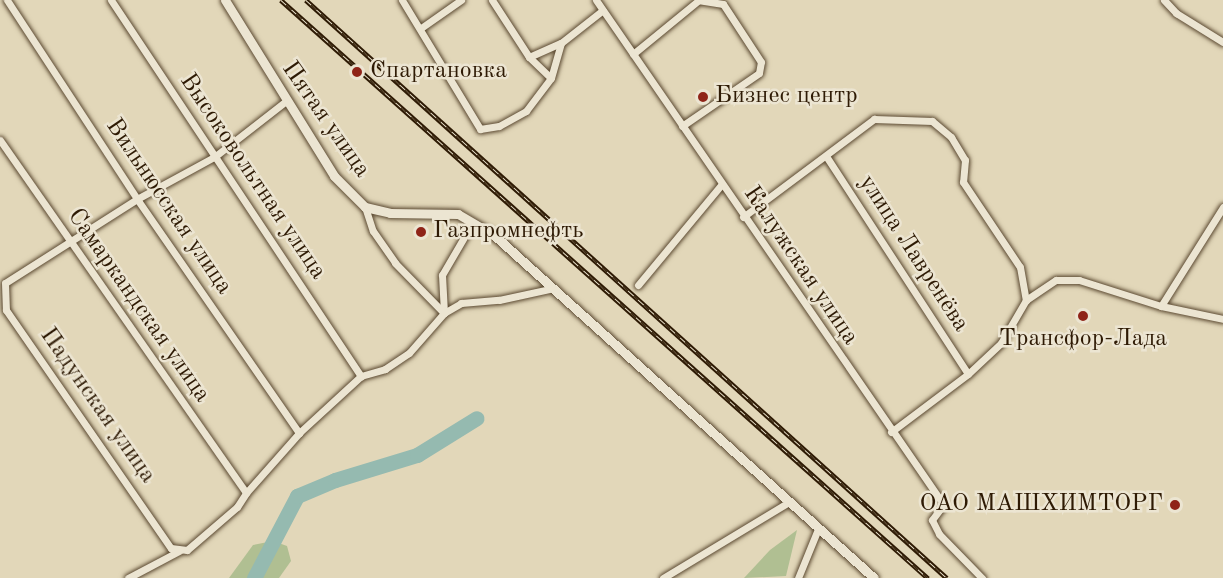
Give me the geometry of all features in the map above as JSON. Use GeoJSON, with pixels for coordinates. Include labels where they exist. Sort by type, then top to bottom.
{"type":"FeatureCollection","features":[{"type":"Feature","properties":{"kind":"street","name":"Вильнюсская улица"},"geometry":{"type":"LineString","coordinates":[[7,0],[137,199],[299,433]]}},
{"type":"Feature","properties":{"kind":"street","name":"Высоковольтная улица"},"geometry":{"type":"LineString","coordinates":[[111,0],[361,376]]}},
{"type":"Feature","properties":{"kind":"street","name":"Пятая улица"},"geometry":{"type":"LineString","coordinates":[[225,0],[334,176],[365,207],[373,231],[394,263],[444,313]]}},
{"type":"Feature","properties":{"kind":"street"},"geometry":{"type":"LineString","coordinates":[[402,0],[480,129],[499,126],[526,111],[551,78],[561,43]]}},
{"type":"Feature","properties":{"kind":"street"},"geometry":{"type":"LineString","coordinates":[[421,28],[461,0]]}},
{"type":"Feature","properties":{"kind":"street"},"geometry":{"type":"LineString","coordinates":[[492,0],[529,57],[551,78]]}},
{"type":"Feature","properties":{"kind":"street","name":"Калужская улица"},"geometry":{"type":"LineString","coordinates":[[596,0],[891,432],[942,501],[932,520],[939,534],[982,578]]}},
{"type":"Feature","properties":{"kind":"street"},"geometry":{"type":"LineString","coordinates":[[633,54],[699,0],[723,4],[760,62],[759,73],[682,126]]}},
{"type":"Feature","properties":{"kind":"street"},"geometry":{"type":"LineString","coordinates":[[1164,0],[1176,13],[1223,42]]}},
{"type":"Feature","properties":{"kind":"street"},"geometry":{"type":"LineString","coordinates":[[529,57],[561,43],[603,10]]}},
{"type":"Feature","properties":{"kind":"street"},"geometry":{"type":"LineString","coordinates":[[68,241],[137,199],[214,157],[286,101]]}},
{"type":"Feature","properties":{"kind":"street"},"geometry":{"type":"LineString","coordinates":[[743,217],[874,119],[932,121],[951,137],[965,160],[963,182],[1020,267],[1026,300]]}},
{"type":"Feature","properties":{"kind":"street","name":"Самаркандская улица"},"geometry":{"type":"LineString","coordinates":[[0,140],[68,241],[246,493]]}},
{"type":"Feature","properties":{"kind":"street","name":"улица Лавренёва"},"geometry":{"type":"LineString","coordinates":[[826,156],[968,374]]}},
{"type":"Feature","properties":{"kind":"street"},"geometry":{"type":"LineString","coordinates":[[638,285],[721,185]]}},
{"type":"Feature","properties":{"kind":"street"},"geometry":{"type":"LineString","coordinates":[[365,207],[390,213],[459,214],[495,236],[874,578]]}},
{"type":"Feature","properties":{"kind":"street"},"geometry":{"type":"LineString","coordinates":[[1161,306],[1223,207]]}},
{"type":"Feature","properties":{"kind":"street"},"geometry":{"type":"LineString","coordinates":[[444,313],[442,275],[473,222]]}},
{"type":"Feature","properties":{"kind":"street","name":"Падунская улица"},"geometry":{"type":"LineString","coordinates":[[68,241],[5,283],[6,310],[171,548],[179,551]]}},
{"type":"Feature","properties":{"kind":"street"},"geometry":{"type":"LineString","coordinates":[[891,432],[968,374],[1000,343],[1026,300],[1056,280],[1079,280],[1161,306],[1223,319]]}},
{"type":"Feature","properties":{"kind":"street"},"geometry":{"type":"LineString","coordinates":[[128,578],[179,551],[187,550],[237,507],[246,493],[299,433],[361,376],[385,369],[409,353],[444,313],[461,303],[499,300],[555,288]]}},
{"type":"Feature","properties":{"kind":"street"},"geometry":{"type":"LineString","coordinates":[[663,578],[789,502]]}},
{"type":"Feature","properties":{"kind":"street"},"geometry":{"type":"LineString","coordinates":[[798,578],[818,529]]}},
{"type":"Feature","properties":{"kind":"green space"},"geometry":{"type":"Polygon","coordinates":[[[797,530],[786,576],[744,578],[770,550],[797,530]]]}},
{"type":"Feature","properties":{"kind":"green space"},"geometry":{"type":"Polygon","coordinates":[[[273,541],[287,546],[291,561],[279,578],[229,578],[253,545],[273,541]]]}},
{"type":"Feature","properties":{"kind":"waterway"},"geometry":{"type":"LineString","coordinates":[[254,578],[297,496],[335,480],[417,455],[477,418]]}},
{"type":"Feature","properties":{"kind":"railway"},"geometry":{"type":"LineString","coordinates":[[281,0],[928,578]]}},
{"type":"Feature","properties":{"kind":"railway"},"geometry":{"type":"LineString","coordinates":[[306,0],[947,578]]}},
{"type":"Feature","properties":{"kind":"place","name":"Спартановка"},"geometry":{"type":"Point","coordinates":[357,72]}},
{"type":"Feature","properties":{"kind":"place","name":"Бизнес центр"},"geometry":{"type":"Point","coordinates":[703,97]}},
{"type":"Feature","properties":{"kind":"place","name":"Газпромнефть"},"geometry":{"type":"Point","coordinates":[421,232]}},
{"type":"Feature","properties":{"kind":"place","name":"Трансфор-Лада"},"geometry":{"type":"Point","coordinates":[1083,316]}},
{"type":"Feature","properties":{"kind":"place","name":"ОАО МАШХИМТОРГ"},"geometry":{"type":"Point","coordinates":[1175,505]}}]}
